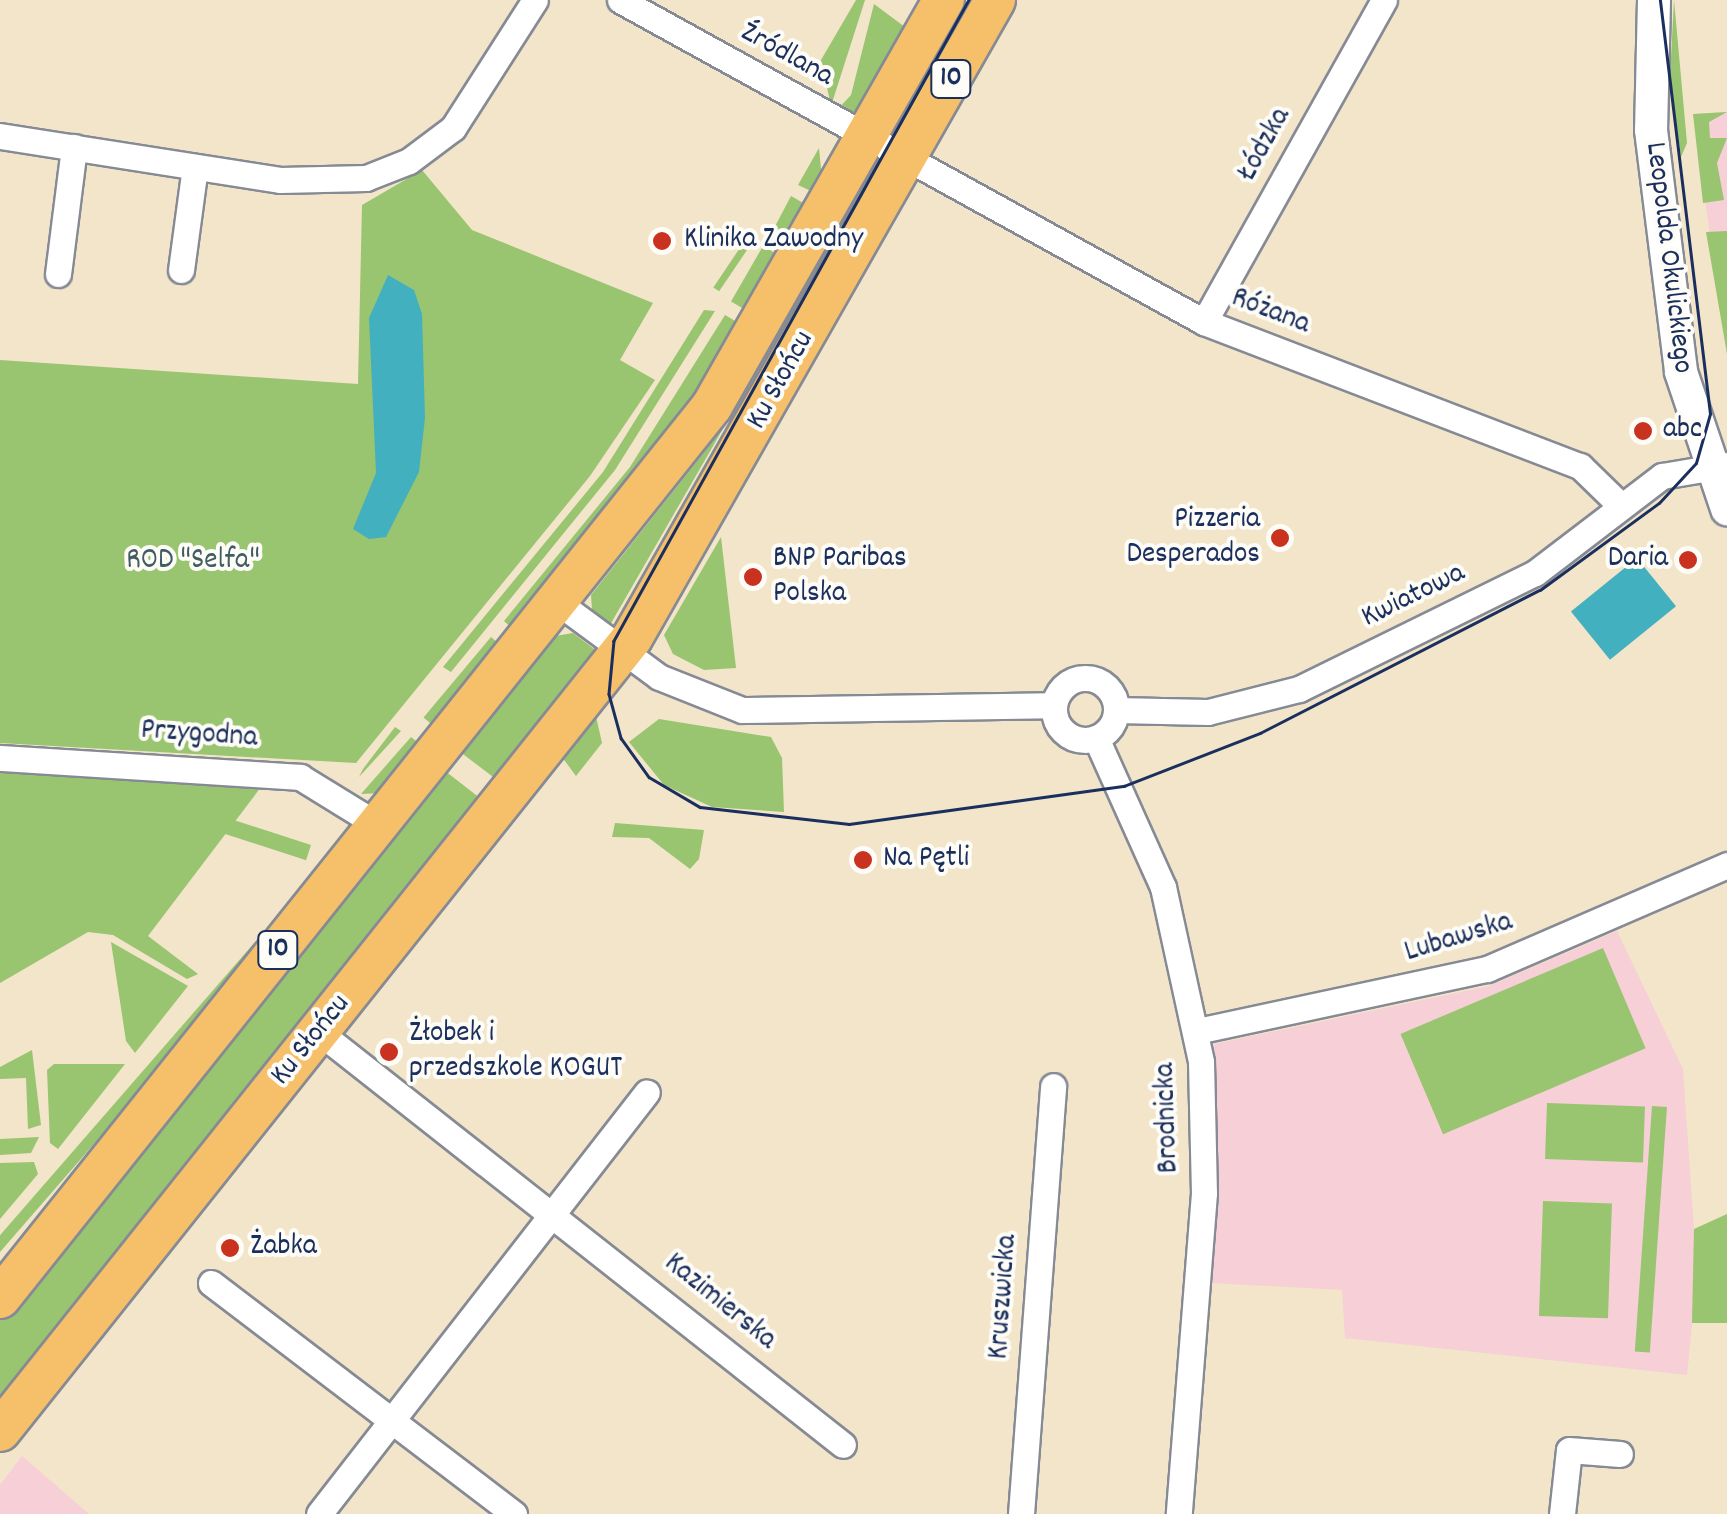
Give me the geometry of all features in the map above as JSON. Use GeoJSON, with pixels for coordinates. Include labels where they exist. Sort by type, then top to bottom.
{"type":"FeatureCollection","features":[{"type":"Feature","properties":{"kind":"main road","name":"Ku Słońcu"},"geometry":{"type":"LineString","coordinates":[[0,1298],[729,382],[944,0]]}},
{"type":"Feature","properties":{"kind":"main road","name":"Ku Słońcu"},"geometry":{"type":"LineString","coordinates":[[0,1431],[622,651],[995,0]]}},
{"type":"Feature","properties":{"kind":"street"},"geometry":{"type":"LineString","coordinates":[[0,136],[316,183],[409,161],[464,116],[535,0]]}},
{"type":"Feature","properties":{"kind":"street","name":"Źródlana"},"geometry":{"type":"LineString","coordinates":[[620,0],[868,138]]}},
{"type":"Feature","properties":{"kind":"street","name":"Łódzka"},"geometry":{"type":"LineString","coordinates":[[1204,322],[1384,0]]}},
{"type":"Feature","properties":{"kind":"street","name":"Leopolda Okulickiego"},"geometry":{"type":"LineString","coordinates":[[1654,0],[1656,185],[1684,393],[1719,466],[1727,509]]}},
{"type":"Feature","properties":{"kind":"street"},"geometry":{"type":"LineString","coordinates":[[868,138],[907,159]]}},
{"type":"Feature","properties":{"kind":"street"},"geometry":{"type":"LineString","coordinates":[[58,274],[74,146]]}},
{"type":"Feature","properties":{"kind":"street","name":"Różana"},"geometry":{"type":"LineString","coordinates":[[907,159],[1204,322],[1580,466],[1617,502]]}},
{"type":"Feature","properties":{"kind":"street"},"geometry":{"type":"LineString","coordinates":[[181,270],[195,167]]}},
{"type":"Feature","properties":{"kind":"street","name":"Kwiatowa"},"geometry":{"type":"LineString","coordinates":[[1116,710],[1203,712],[1299,689],[1535,573],[1617,502],[1662,476],[1719,466]]}},
{"type":"Feature","properties":{"kind":"street"},"geometry":{"type":"LineString","coordinates":[[556,601],[622,651],[696,696],[758,712],[1054,705]]}},
{"type":"Feature","properties":{"kind":"street"},"geometry":{"type":"LineString","coordinates":[[1088,678],[1108,689],[1116,710],[1096,738],[1064,733],[1054,705],[1065,686],[1088,678]]}},
{"type":"Feature","properties":{"kind":"street","name":"Brodnicka"},"geometry":{"type":"LineString","coordinates":[[1096,738],[1163,887],[1197,1031],[1204,1192],[1179,1514]]}},
{"type":"Feature","properties":{"kind":"street","name":"Przygodna"},"geometry":{"type":"LineString","coordinates":[[0,758],[300,777],[378,825]]}},
{"type":"Feature","properties":{"kind":"street","name":"Lubawska"},"geometry":{"type":"LineString","coordinates":[[1197,1031],[1486,968],[1727,865]]}},
{"type":"Feature","properties":{"kind":"street","name":"Kazimierska"},"geometry":{"type":"LineString","coordinates":[[319,1032],[554,1213],[843,1445]]}},
{"type":"Feature","properties":{"kind":"street","name":"Kruszwicka"},"geometry":{"type":"LineString","coordinates":[[1021,1514],[1053,1086]]}},
{"type":"Feature","properties":{"kind":"street"},"geometry":{"type":"LineString","coordinates":[[320,1514],[648,1092]]}},
{"type":"Feature","properties":{"kind":"street"},"geometry":{"type":"LineString","coordinates":[[210,1283],[514,1514]]}},
{"type":"Feature","properties":{"kind":"street"},"geometry":{"type":"LineString","coordinates":[[1562,1514],[1569,1450],[1620,1454]]}},
{"type":"Feature","properties":{"kind":"shaded area"},"geometry":{"type":"Polygon","coordinates":[[[1727,112],[1727,355],[1693,114],[1727,112]]]}},
{"type":"Feature","properties":{"kind":"shaded area"},"geometry":{"type":"Polygon","coordinates":[[[1617,931],[1683,1069],[1697,1273],[1687,1375],[1345,1338],[1342,1290],[1212,1283],[1214,1044],[1489,986],[1617,931]]]}},
{"type":"Feature","properties":{"kind":"shaded area"},"geometry":{"type":"Polygon","coordinates":[[[22,1456],[89,1514],[0,1514],[0,1485],[22,1456]]]}},
{"type":"Feature","properties":{"kind":"green space"},"geometry":{"type":"Polygon","coordinates":[[[856,0],[865,0],[831,106],[821,60],[856,0]]]}},
{"type":"Feature","properties":{"kind":"green space"},"geometry":{"type":"Polygon","coordinates":[[[1674,0],[1687,143],[1681,157],[1670,76],[1674,0]]]}},
{"type":"Feature","properties":{"kind":"green space"},"geometry":{"type":"Polygon","coordinates":[[[874,4],[909,30],[861,113],[850,114],[837,110],[851,95],[874,4]]]}},
{"type":"Feature","properties":{"kind":"green space"},"geometry":{"type":"Polygon","coordinates":[[[1727,112],[1709,122],[1710,138],[1727,138],[1717,163],[1724,200],[1703,203],[1693,114],[1727,112]]]}},
{"type":"Feature","properties":{"kind":"green space"},"geometry":{"type":"Polygon","coordinates":[[[819,148],[821,169],[833,176],[813,192],[798,185],[819,148]]]}},
{"type":"Feature","properties":{"kind":"green space","name":"ROD \"Selfa\""},"geometry":{"type":"Polygon","coordinates":[[[422,170],[472,230],[653,303],[620,360],[655,380],[590,476],[356,763],[0,743],[0,360],[358,384],[362,205],[422,170]]]}},
{"type":"Feature","properties":{"kind":"green space"},"geometry":{"type":"Polygon","coordinates":[[[856,186],[861,189],[610,625],[592,610],[591,595],[706,450],[856,186]]]}},
{"type":"Feature","properties":{"kind":"green space"},"geometry":{"type":"Polygon","coordinates":[[[791,196],[812,208],[784,242],[771,234],[791,196]]]}},
{"type":"Feature","properties":{"kind":"green space"},"geometry":{"type":"Polygon","coordinates":[[[1727,231],[1727,354],[1706,232],[1727,231]]]}},
{"type":"Feature","properties":{"kind":"green space"},"geometry":{"type":"Polygon","coordinates":[[[748,236],[754,240],[719,291],[713,287],[748,236]]]}},
{"type":"Feature","properties":{"kind":"green space"},"geometry":{"type":"Polygon","coordinates":[[[763,246],[787,260],[755,315],[731,301],[763,246]]]}},
{"type":"Feature","properties":{"kind":"green space"},"geometry":{"type":"Polygon","coordinates":[[[704,310],[715,311],[615,470],[451,672],[443,667],[603,472],[704,310]]]}},
{"type":"Feature","properties":{"kind":"green space"},"geometry":{"type":"Polygon","coordinates":[[[725,315],[747,328],[517,633],[504,621],[630,467],[725,315]]]}},
{"type":"Feature","properties":{"kind":"green space"},"geometry":{"type":"Polygon","coordinates":[[[721,537],[736,668],[704,670],[673,654],[664,635],[721,537]]]}},
{"type":"Feature","properties":{"kind":"green space"},"geometry":{"type":"Polygon","coordinates":[[[573,633],[598,652],[501,783],[455,748],[549,637],[573,633]]]}},
{"type":"Feature","properties":{"kind":"green space"},"geometry":{"type":"Polygon","coordinates":[[[491,637],[504,648],[437,728],[424,717],[491,637]]]}},
{"type":"Feature","properties":{"kind":"green space"},"geometry":{"type":"Polygon","coordinates":[[[595,712],[602,743],[576,776],[562,757],[595,712]]]}},
{"type":"Feature","properties":{"kind":"green space"},"geometry":{"type":"Polygon","coordinates":[[[659,719],[771,737],[782,758],[784,812],[712,807],[664,785],[629,742],[659,719]]]}},
{"type":"Feature","properties":{"kind":"green space"},"geometry":{"type":"Polygon","coordinates":[[[395,727],[401,731],[359,777],[363,769],[395,727]]]}},
{"type":"Feature","properties":{"kind":"green space"},"geometry":{"type":"Polygon","coordinates":[[[411,737],[425,748],[381,793],[361,794],[411,737]]]}},
{"type":"Feature","properties":{"kind":"green space"},"geometry":{"type":"Polygon","coordinates":[[[0,744],[311,845],[306,860],[0,761],[0,744]]]}},
{"type":"Feature","properties":{"kind":"green space"},"geometry":{"type":"Polygon","coordinates":[[[0,758],[260,772],[258,791],[148,936],[198,974],[187,979],[113,935],[88,932],[0,983],[0,758]]]}},
{"type":"Feature","properties":{"kind":"green space"},"geometry":{"type":"Polygon","coordinates":[[[440,767],[485,802],[0,1414],[0,1315],[440,767]]]}},
{"type":"Feature","properties":{"kind":"green space"},"geometry":{"type":"Polygon","coordinates":[[[615,823],[704,830],[699,859],[690,869],[649,838],[612,837],[615,823]]]}},
{"type":"Feature","properties":{"kind":"green space"},"geometry":{"type":"Polygon","coordinates":[[[111,942],[188,986],[135,1053],[126,1041],[111,942]]]}},
{"type":"Feature","properties":{"kind":"green space"},"geometry":{"type":"Polygon","coordinates":[[[255,942],[263,949],[0,1252],[0,1235],[255,942]]]}},
{"type":"Feature","properties":{"kind":"green space"},"geometry":{"type":"Polygon","coordinates":[[[1603,948],[1646,1048],[1443,1134],[1400,1034],[1603,948]]]}},
{"type":"Feature","properties":{"kind":"green space"},"geometry":{"type":"Polygon","coordinates":[[[32,1050],[41,1125],[28,1129],[26,1078],[0,1079],[0,1067],[32,1050]]]}},
{"type":"Feature","properties":{"kind":"green space"},"geometry":{"type":"Polygon","coordinates":[[[54,1064],[125,1064],[58,1149],[50,1143],[47,1070],[54,1064]]]}},
{"type":"Feature","properties":{"kind":"green space"},"geometry":{"type":"Polygon","coordinates":[[[1547,1103],[1645,1106],[1643,1162],[1545,1159],[1547,1103]]]}},
{"type":"Feature","properties":{"kind":"green space"},"geometry":{"type":"Polygon","coordinates":[[[1652,1106],[1667,1107],[1650,1352],[1635,1351],[1652,1106]]]}},
{"type":"Feature","properties":{"kind":"green space"},"geometry":{"type":"Polygon","coordinates":[[[39,1137],[31,1153],[0,1155],[0,1139],[39,1137]]]}},
{"type":"Feature","properties":{"kind":"green space"},"geometry":{"type":"Polygon","coordinates":[[[34,1162],[38,1174],[0,1219],[0,1163],[34,1162]]]}},
{"type":"Feature","properties":{"kind":"green space"},"geometry":{"type":"Polygon","coordinates":[[[1543,1201],[1612,1203],[1608,1318],[1539,1316],[1543,1201]]]}},
{"type":"Feature","properties":{"kind":"green space"},"geometry":{"type":"Polygon","coordinates":[[[1727,1214],[1727,1323],[1692,1323],[1694,1229],[1727,1214]]]}},
{"type":"Feature","properties":{"kind":"water"},"geometry":{"type":"Polygon","coordinates":[[[388,275],[414,290],[422,314],[425,418],[419,472],[386,537],[369,539],[353,529],[376,473],[369,318],[388,275]]]}},
{"type":"Feature","properties":{"kind":"water"},"geometry":{"type":"Polygon","coordinates":[[[1637,558],[1676,606],[1610,660],[1571,611],[1637,558]]]}},
{"type":"Feature","properties":{"kind":"tram line"},"geometry":{"type":"LineString","coordinates":[[969,0],[614,641],[609,694],[621,738],[649,777],[700,807],[849,824],[1124,786],[1260,733],[1540,590],[1659,503],[1696,463],[1710,414],[1660,0]]}},
{"type":"Feature","properties":{"kind":"place","name":"Klinika Zawodny"},"geometry":{"type":"Point","coordinates":[662,241]}},
{"type":"Feature","properties":{"kind":"place","name":"abc"},"geometry":{"type":"Point","coordinates":[1643,431]}},
{"type":"Feature","properties":{"kind":"place","name":"Pizzeria Desperados"},"geometry":{"type":"Point","coordinates":[1280,538]}},
{"type":"Feature","properties":{"kind":"place","name":"Daria"},"geometry":{"type":"Point","coordinates":[1688,560]}},
{"type":"Feature","properties":{"kind":"place","name":"BNP Paribas Polska"},"geometry":{"type":"Point","coordinates":[753,577]}},
{"type":"Feature","properties":{"kind":"place","name":"Na Pętli"},"geometry":{"type":"Point","coordinates":[863,860]}},
{"type":"Feature","properties":{"kind":"place","name":"Żłobek i przedszkole KOGUT"},"geometry":{"type":"Point","coordinates":[389,1052]}},
{"type":"Feature","properties":{"kind":"place","name":"Żabka"},"geometry":{"type":"Point","coordinates":[230,1248]}}]}
